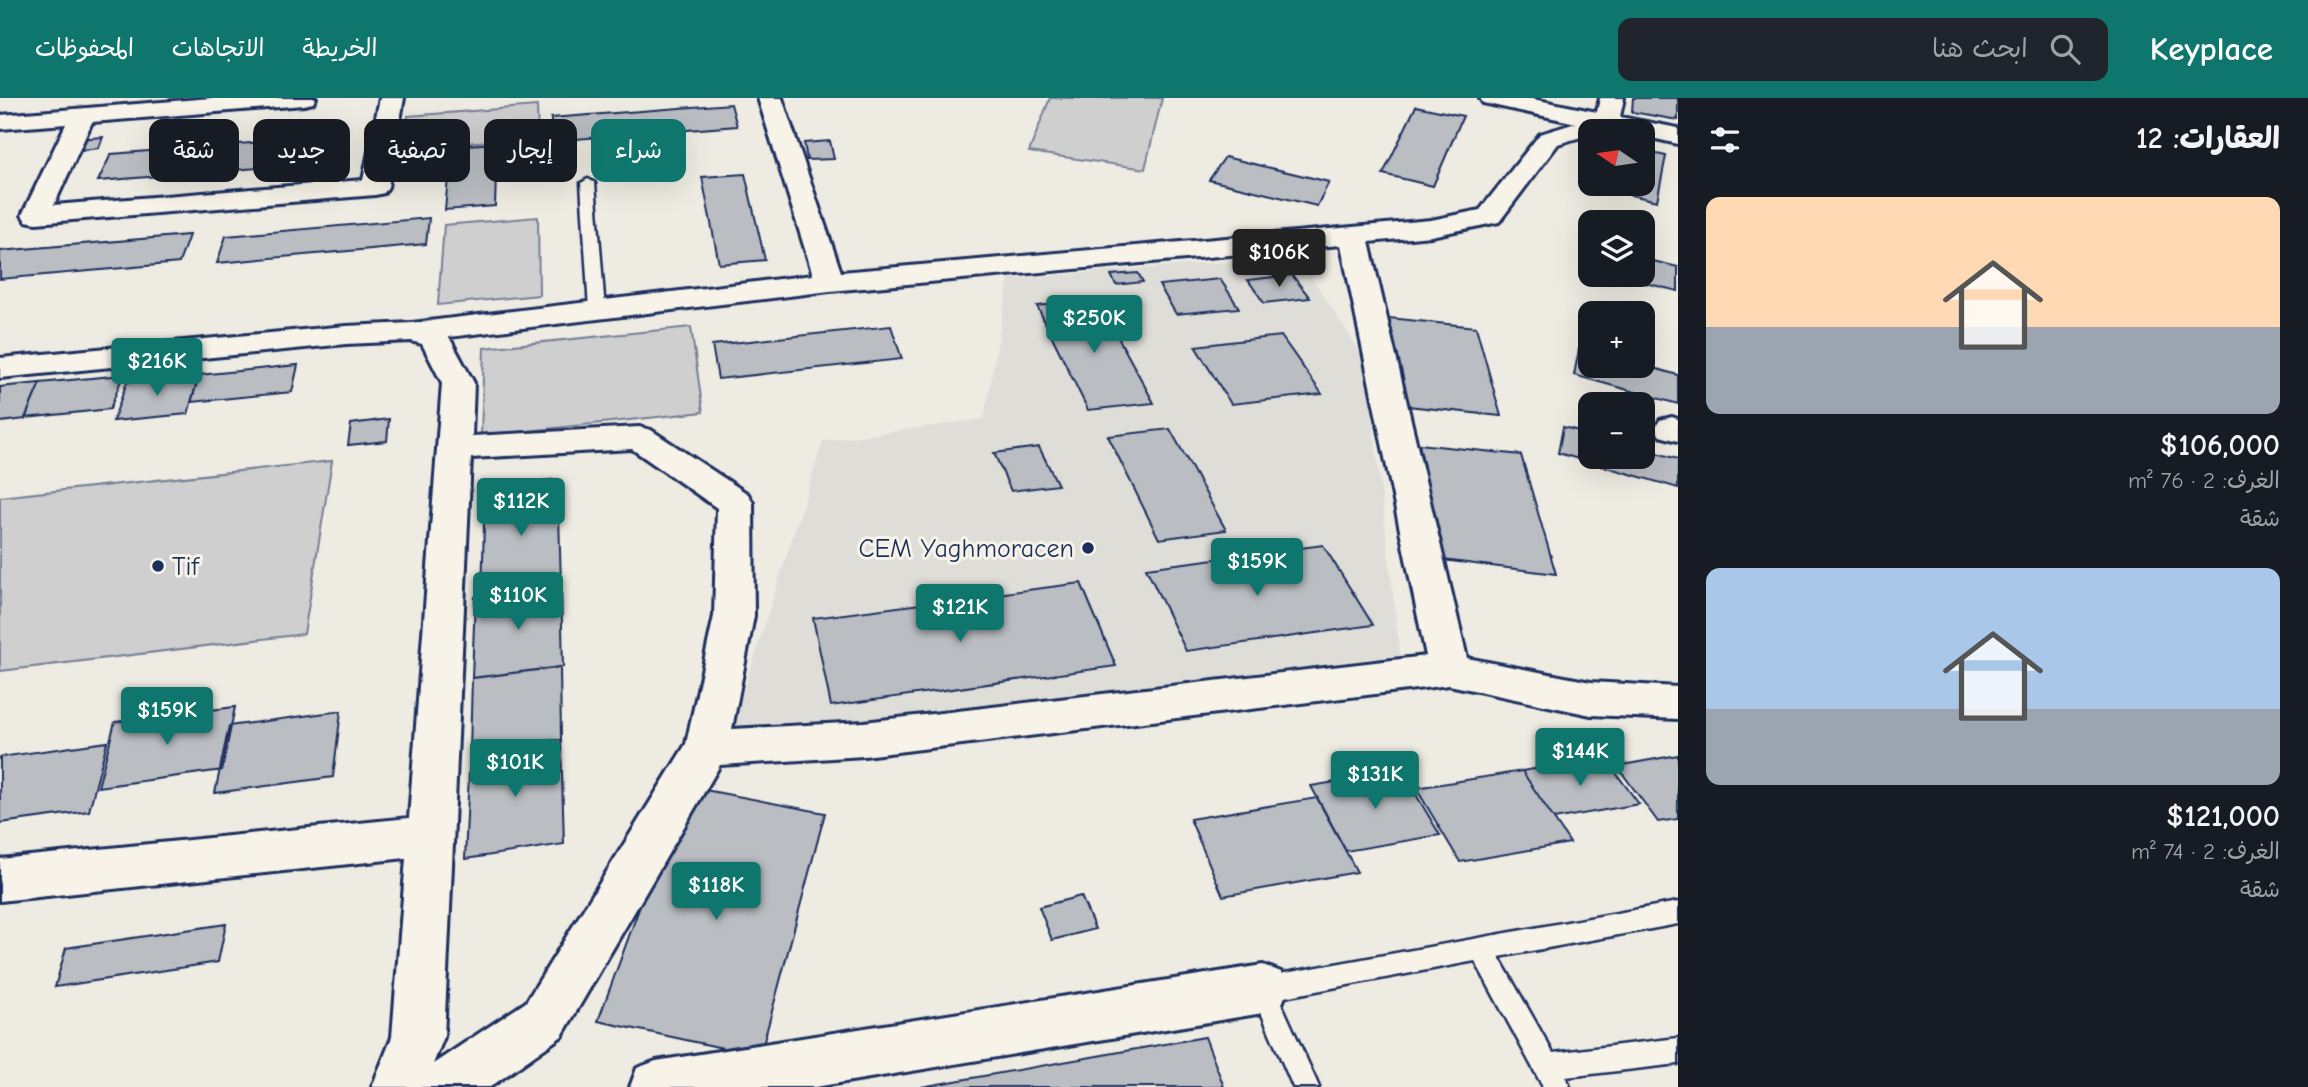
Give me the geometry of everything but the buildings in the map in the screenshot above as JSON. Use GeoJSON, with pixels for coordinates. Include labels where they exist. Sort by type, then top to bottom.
{"type":"FeatureCollection","features":[{"type":"Feature","properties":{"kind":"street"},"geometry":{"type":"LineString","coordinates":[[83,115],[36,215],[375,187],[391,98]]}},
{"type":"Feature","properties":{"kind":"street"},"geometry":{"type":"LineString","coordinates":[[770,98],[830,282]]}},
{"type":"Feature","properties":{"kind":"street"},"geometry":{"type":"LineString","coordinates":[[1492,98],[1610,109],[1678,136]]}},
{"type":"Feature","properties":{"kind":"street"},"geometry":{"type":"LineString","coordinates":[[0,122],[288,99]]}},
{"type":"Feature","properties":{"kind":"street"},"geometry":{"type":"LineString","coordinates":[[0,368],[346,335],[412,332],[830,282],[1431,228],[1489,216],[1549,139],[1610,109]]}},
{"type":"Feature","properties":{"kind":"street"},"geometry":{"type":"LineString","coordinates":[[1354,237],[1411,486],[1448,669]]}},
{"type":"Feature","properties":{"kind":"street"},"geometry":{"type":"LineString","coordinates":[[398,1087],[418,1037],[458,383],[434,338],[412,332]]}},
{"type":"Feature","properties":{"kind":"street"},"geometry":{"type":"LineString","coordinates":[[445,1087],[544,1019],[706,748],[734,616],[735,503],[639,438],[455,449]]}},
{"type":"Feature","properties":{"kind":"street"},"geometry":{"type":"LineString","coordinates":[[706,748],[864,739],[1448,669],[1554,695],[1634,704],[1678,703]]}},
{"type":"Feature","properties":{"kind":"street"},"geometry":{"type":"LineString","coordinates":[[0,880],[430,836]]}},
{"type":"Feature","properties":{"kind":"street"},"geometry":{"type":"LineString","coordinates":[[656,1087],[1263,989]]}},
{"type":"Feature","properties":{"kind":"lane"},"geometry":{"type":"LineString","coordinates":[[588,183],[597,310]]}},
{"type":"Feature","properties":{"kind":"lane"},"geometry":{"type":"LineString","coordinates":[[1306,1087],[1263,989],[1678,913]]}},
{"type":"Feature","properties":{"kind":"lane"},"geometry":{"type":"LineString","coordinates":[[1482,950],[1551,1077],[1678,1051]]}},
{"type":"Feature","properties":{"kind":"shaded area"},"geometry":{"type":"Polygon","coordinates":[[[1050,98],[1162,98],[1145,169],[1029,152],[1050,98]]]}},
{"type":"Feature","properties":{"kind":"shaded area"},"geometry":{"type":"Polygon","coordinates":[[[537,106],[537,119],[484,119],[484,141],[470,143],[470,119],[408,119],[408,116],[537,106]]]}},
{"type":"Feature","properties":{"kind":"shaded area"},"geometry":{"type":"Polygon","coordinates":[[[538,217],[539,295],[438,305],[444,225],[538,217]]]}},
{"type":"Feature","properties":{"kind":"shaded area","name":"CEM Yaghmoracen"},"geometry":{"type":"Polygon","coordinates":[[[1298,256],[1366,361],[1400,655],[729,737],[823,441],[984,419],[1009,279],[1298,256]]]}},
{"type":"Feature","properties":{"kind":"shaded area"},"geometry":{"type":"Polygon","coordinates":[[[691,327],[703,412],[481,436],[484,348],[691,327]]]}},
{"type":"Feature","properties":{"kind":"shaded area","name":"Tif"},"geometry":{"type":"Polygon","coordinates":[[[332,461],[304,634],[0,671],[0,497],[332,461]]]}},
{"type":"Feature","properties":{"kind":"place","name":"CEM Yaghmoracen"},"geometry":{"type":"Point","coordinates":[1088,548]}},
{"type":"Feature","properties":{"kind":"place","name":"Tif"},"geometry":{"type":"Point","coordinates":[158,566]}}]}
